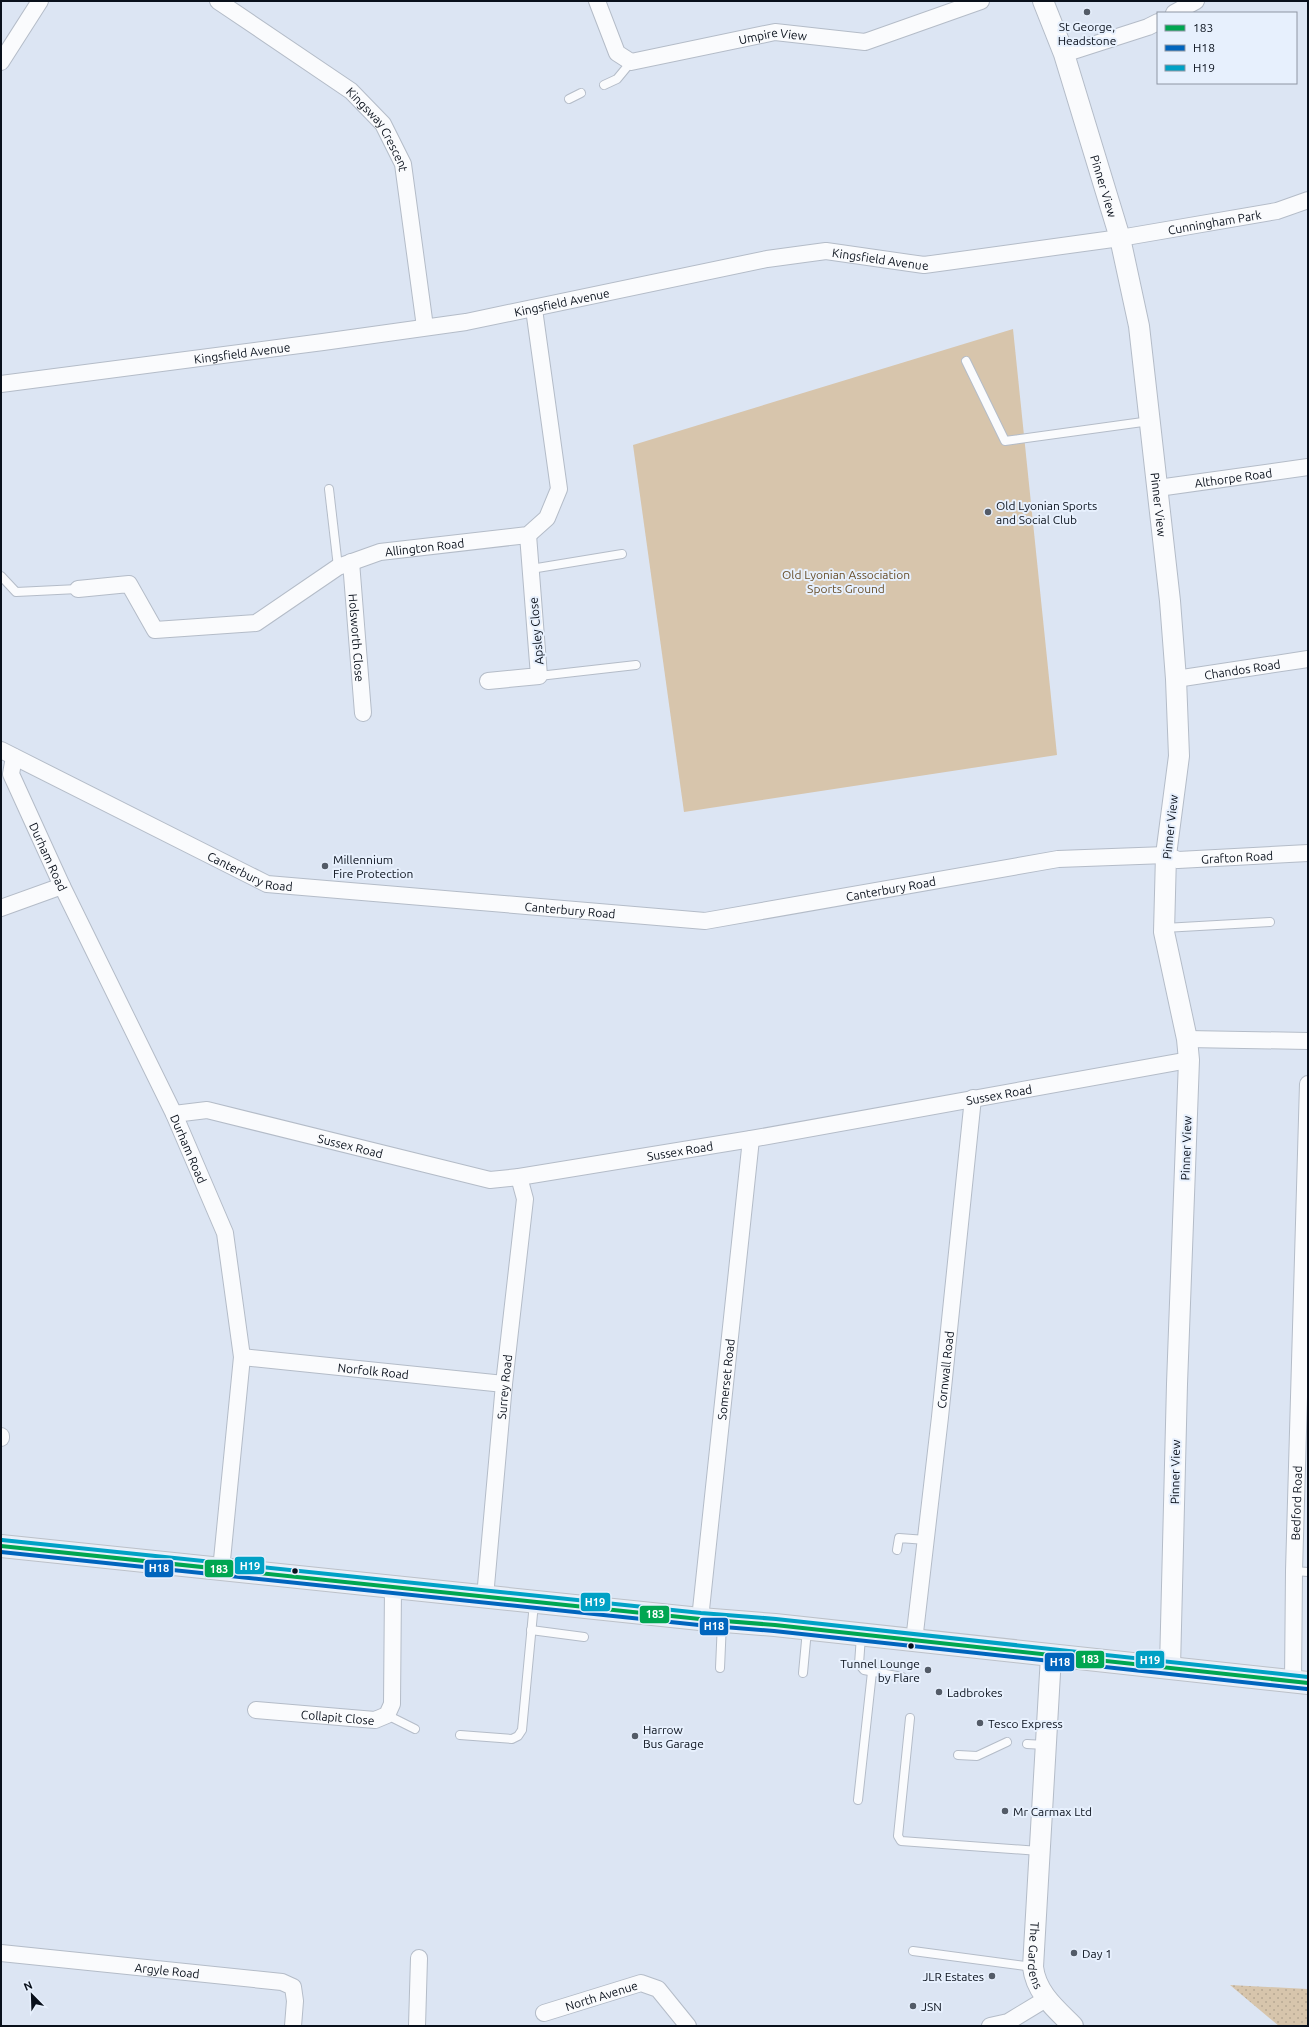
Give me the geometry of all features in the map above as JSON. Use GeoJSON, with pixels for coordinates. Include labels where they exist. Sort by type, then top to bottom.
{"type":"FeatureCollection","features":[{"type":"Feature","properties":{"kind":"main road"},"geometry":{"type":"LineString","coordinates":[[1,1546],[485,1598],[807,1629],[1051,1656],[1170,1667],[1203,1673],[1300,1682]]}},
{"type":"Feature","properties":{"kind":"street"},"geometry":{"type":"LineString","coordinates":[[1,62],[40,1]]}},
{"type":"Feature","properties":{"kind":"street","name":"Kingsway Crescent"},"geometry":{"type":"LineString","coordinates":[[218,1],[351,91],[383,124],[403,164],[425,327]]}},
{"type":"Feature","properties":{"kind":"street"},"geometry":{"type":"LineString","coordinates":[[597,1],[617,53],[631,62]]}},
{"type":"Feature","properties":{"kind":"street","name":"Umpire View"},"geometry":{"type":"LineString","coordinates":[[631,62],[775,32],[865,42],[981,1]]}},
{"type":"Feature","properties":{"kind":"street","name":"Pinner View"},"geometry":{"type":"LineString","coordinates":[[1043,1],[1064,54],[1120,238],[1139,326],[1158,488],[1176,679],[1179,756],[1166,855],[1164,928],[1188,1039],[1189,1060],[1177,1384],[1170,1667]]}},
{"type":"Feature","properties":{"kind":"street"},"geometry":{"type":"LineString","coordinates":[[1176,12],[1196,1]]}},
{"type":"Feature","properties":{"kind":"street"},"geometry":{"type":"LineString","coordinates":[[1064,54],[1148,27],[1157,22]]}},
{"type":"Feature","properties":{"kind":"street","name":"Cunningham Park"},"geometry":{"type":"LineString","coordinates":[[1120,238],[1277,211],[1308,200]]}},
{"type":"Feature","properties":{"kind":"street","name":"Kingsfield Avenue"},"geometry":{"type":"LineString","coordinates":[[1,384],[323,342],[425,327],[534,309],[767,259],[826,251],[924,265],[1120,238]]}},
{"type":"Feature","properties":{"kind":"street"},"geometry":{"type":"LineString","coordinates":[[528,536],[547,518],[559,489],[534,309]]}},
{"type":"Feature","properties":{"kind":"street","name":"Althorpe Road"},"geometry":{"type":"LineString","coordinates":[[1158,488],[1308,467]]}},
{"type":"Feature","properties":{"kind":"street","name":"Allington Road"},"geometry":{"type":"LineString","coordinates":[[78,589],[129,584],[154,630],[256,624],[345,565],[380,552],[528,536]]}},
{"type":"Feature","properties":{"kind":"street","name":"Apsley Close"},"geometry":{"type":"LineString","coordinates":[[488,681],[539,676],[528,536]]}},
{"type":"Feature","properties":{"kind":"street","name":"Holsworth Close"},"geometry":{"type":"LineString","coordinates":[[345,565],[362,713]]}},
{"type":"Feature","properties":{"kind":"street","name":"Chandos Road"},"geometry":{"type":"LineString","coordinates":[[1176,679],[1308,659]]}},
{"type":"Feature","properties":{"kind":"street","name":"Canterbury Road"},"geometry":{"type":"LineString","coordinates":[[8,753],[267,884],[704,921],[1058,859],[1166,855]]}},
{"type":"Feature","properties":{"kind":"street","name":"Durham Road"},"geometry":{"type":"LineString","coordinates":[[8,753],[11,774],[62,886],[174,1114],[225,1233],[242,1357],[221,1570]]}},
{"type":"Feature","properties":{"kind":"street","name":"Grafton Road"},"geometry":{"type":"LineString","coordinates":[[1166,855],[1178,860],[1308,854]]}},
{"type":"Feature","properties":{"kind":"street"},"geometry":{"type":"LineString","coordinates":[[1,908],[62,886]]}},
{"type":"Feature","properties":{"kind":"street"},"geometry":{"type":"LineString","coordinates":[[1188,1039],[1308,1041]]}},
{"type":"Feature","properties":{"kind":"street","name":"Sussex Road"},"geometry":{"type":"LineString","coordinates":[[174,1114],[207,1110],[490,1180],[519,1178],[751,1139],[1189,1060]]}},
{"type":"Feature","properties":{"kind":"street","name":"Bedford Road"},"geometry":{"type":"LineString","coordinates":[[1300,1682],[1308,1084]]}},
{"type":"Feature","properties":{"kind":"street","name":"Cornwall Road"},"geometry":{"type":"LineString","coordinates":[[914,1641],[973,1098]]}},
{"type":"Feature","properties":{"kind":"street","name":"Somerset Road"},"geometry":{"type":"LineString","coordinates":[[700,1619],[751,1139]]}},
{"type":"Feature","properties":{"kind":"street","name":"Surrey Road"},"geometry":{"type":"LineString","coordinates":[[485,1598],[504,1384],[526,1199],[519,1178]]}},
{"type":"Feature","properties":{"kind":"street","name":"Norfolk Road"},"geometry":{"type":"LineString","coordinates":[[242,1357],[504,1384]]}},
{"type":"Feature","properties":{"kind":"street","name":"Collapit Close"},"geometry":{"type":"LineString","coordinates":[[256,1710],[375,1720],[387,1715],[392,1704],[393,1588]]}},
{"type":"Feature","properties":{"kind":"street","name":"The Gardens"},"geometry":{"type":"LineString","coordinates":[[1051,1656],[1036,1745],[1039,1851],[1033,1967],[1034,1976],[1046,1999],[1067,2024]]}},
{"type":"Feature","properties":{"kind":"street","name":"Argyle Road"},"geometry":{"type":"LineString","coordinates":[[1,1953],[282,1982],[293,1987],[295,2001],[293,2026]]}},
{"type":"Feature","properties":{"kind":"street"},"geometry":{"type":"LineString","coordinates":[[417,2026],[420,1958]]}},
{"type":"Feature","properties":{"kind":"street","name":"North Avenue"},"geometry":{"type":"LineString","coordinates":[[544,2013],[641,1983],[658,1989],[688,2026]]}},
{"type":"Feature","properties":{"kind":"street"},"geometry":{"type":"LineString","coordinates":[[990,2026],[1008,2022],[1046,1999]]}},
{"type":"Feature","properties":{"kind":"lane"},"geometry":{"type":"LineString","coordinates":[[604,84],[618,79],[631,62]]}},
{"type":"Feature","properties":{"kind":"lane"},"geometry":{"type":"LineString","coordinates":[[569,99],[581,93]]}},
{"type":"Feature","properties":{"kind":"lane"},"geometry":{"type":"LineString","coordinates":[[966,361],[1005,441],[1150,421]]}},
{"type":"Feature","properties":{"kind":"lane"},"geometry":{"type":"LineString","coordinates":[[330,489],[345,565]]}},
{"type":"Feature","properties":{"kind":"lane"},"geometry":{"type":"LineString","coordinates":[[531,569],[622,554]]}},
{"type":"Feature","properties":{"kind":"lane"},"geometry":{"type":"LineString","coordinates":[[1,576],[16,592],[78,589]]}},
{"type":"Feature","properties":{"kind":"lane"},"geometry":{"type":"LineString","coordinates":[[539,676],[636,665]]}},
{"type":"Feature","properties":{"kind":"lane"},"geometry":{"type":"LineString","coordinates":[[1164,928],[1270,922]]}},
{"type":"Feature","properties":{"kind":"lane"},"geometry":{"type":"LineString","coordinates":[[897,1550],[899,1538],[926,1540]]}},
{"type":"Feature","properties":{"kind":"lane"},"geometry":{"type":"LineString","coordinates":[[460,1735],[512,1739],[518,1736],[522,1730],[534,1602]]}},
{"type":"Feature","properties":{"kind":"lane"},"geometry":{"type":"LineString","coordinates":[[720,1668],[722,1621]]}},
{"type":"Feature","properties":{"kind":"lane"},"geometry":{"type":"LineString","coordinates":[[803,1673],[807,1629]]}},
{"type":"Feature","properties":{"kind":"lane"},"geometry":{"type":"LineString","coordinates":[[531,1630],[584,1637]]}},
{"type":"Feature","properties":{"kind":"lane"},"geometry":{"type":"LineString","coordinates":[[862,1636],[859,1664],[864,1670],[902,1676]]}},
{"type":"Feature","properties":{"kind":"lane"},"geometry":{"type":"LineString","coordinates":[[858,1800],[872,1672]]}},
{"type":"Feature","properties":{"kind":"lane"},"geometry":{"type":"LineString","coordinates":[[387,1715],[415,1729]]}},
{"type":"Feature","properties":{"kind":"lane"},"geometry":{"type":"LineString","coordinates":[[910,1718],[898,1836],[901,1841],[1039,1851]]}},
{"type":"Feature","properties":{"kind":"lane"},"geometry":{"type":"LineString","coordinates":[[958,1755],[978,1756],[1007,1742]]}},
{"type":"Feature","properties":{"kind":"lane"},"geometry":{"type":"LineString","coordinates":[[913,1951],[1033,1967]]}},
{"type":"Feature","properties":{"kind":"green space","name":"Old Lyonian Association Sports Ground"},"geometry":{"type":"Polygon","coordinates":[[[1013,329],[1057,755],[684,812],[633,445],[1013,329]]]}},
{"type":"Feature","properties":{"kind":"green space"},"geometry":{"type":"Polygon","coordinates":[[[1230,1985],[1308,1989],[1308,2026],[1279,2026],[1230,1985]]]}},
{"type":"Feature","properties":{"kind":"transit line","name":"H19"},"geometry":{"type":"LineString","coordinates":[[2,1540],[701,1613],[776,1619],[1308,1677]]}},
{"type":"Feature","properties":{"kind":"transit line","name":"183"},"geometry":{"type":"LineString","coordinates":[[1,1546],[700,1619],[775,1625],[1308,1683]]}},
{"type":"Feature","properties":{"kind":"transit line","name":"H18"},"geometry":{"type":"LineString","coordinates":[[1,1552],[699,1625],[774,1631],[1307,1689]]}},
{"type":"Feature","properties":{"kind":"place","name":"St George, Headstone"},"geometry":{"type":"Point","coordinates":[1087,12]}},
{"type":"Feature","properties":{"kind":"place","name":"Old Lyonian Sports and Social Club"},"geometry":{"type":"Point","coordinates":[988,512]}},
{"type":"Feature","properties":{"kind":"place","name":"Millennium Fire Protection"},"geometry":{"type":"Point","coordinates":[325,866]}},
{"type":"Feature","properties":{"kind":"place","name":"Tunnel Lounge by Flare"},"geometry":{"type":"Point","coordinates":[928,1670]}},
{"type":"Feature","properties":{"kind":"place","name":"Ladbrokes"},"geometry":{"type":"Point","coordinates":[939,1692]}},
{"type":"Feature","properties":{"kind":"place","name":"Tesco Express"},"geometry":{"type":"Point","coordinates":[980,1723]}},
{"type":"Feature","properties":{"kind":"place","name":"Harrow Bus Garage"},"geometry":{"type":"Point","coordinates":[635,1736]}},
{"type":"Feature","properties":{"kind":"place","name":"Mr Carmax Ltd"},"geometry":{"type":"Point","coordinates":[1005,1811]}},
{"type":"Feature","properties":{"kind":"place","name":"Day 1"},"geometry":{"type":"Point","coordinates":[1074,1953]}},
{"type":"Feature","properties":{"kind":"place","name":"JLR Estates"},"geometry":{"type":"Point","coordinates":[992,1976]}},
{"type":"Feature","properties":{"kind":"place","name":"JSN"},"geometry":{"type":"Point","coordinates":[913,2006]}}]}
